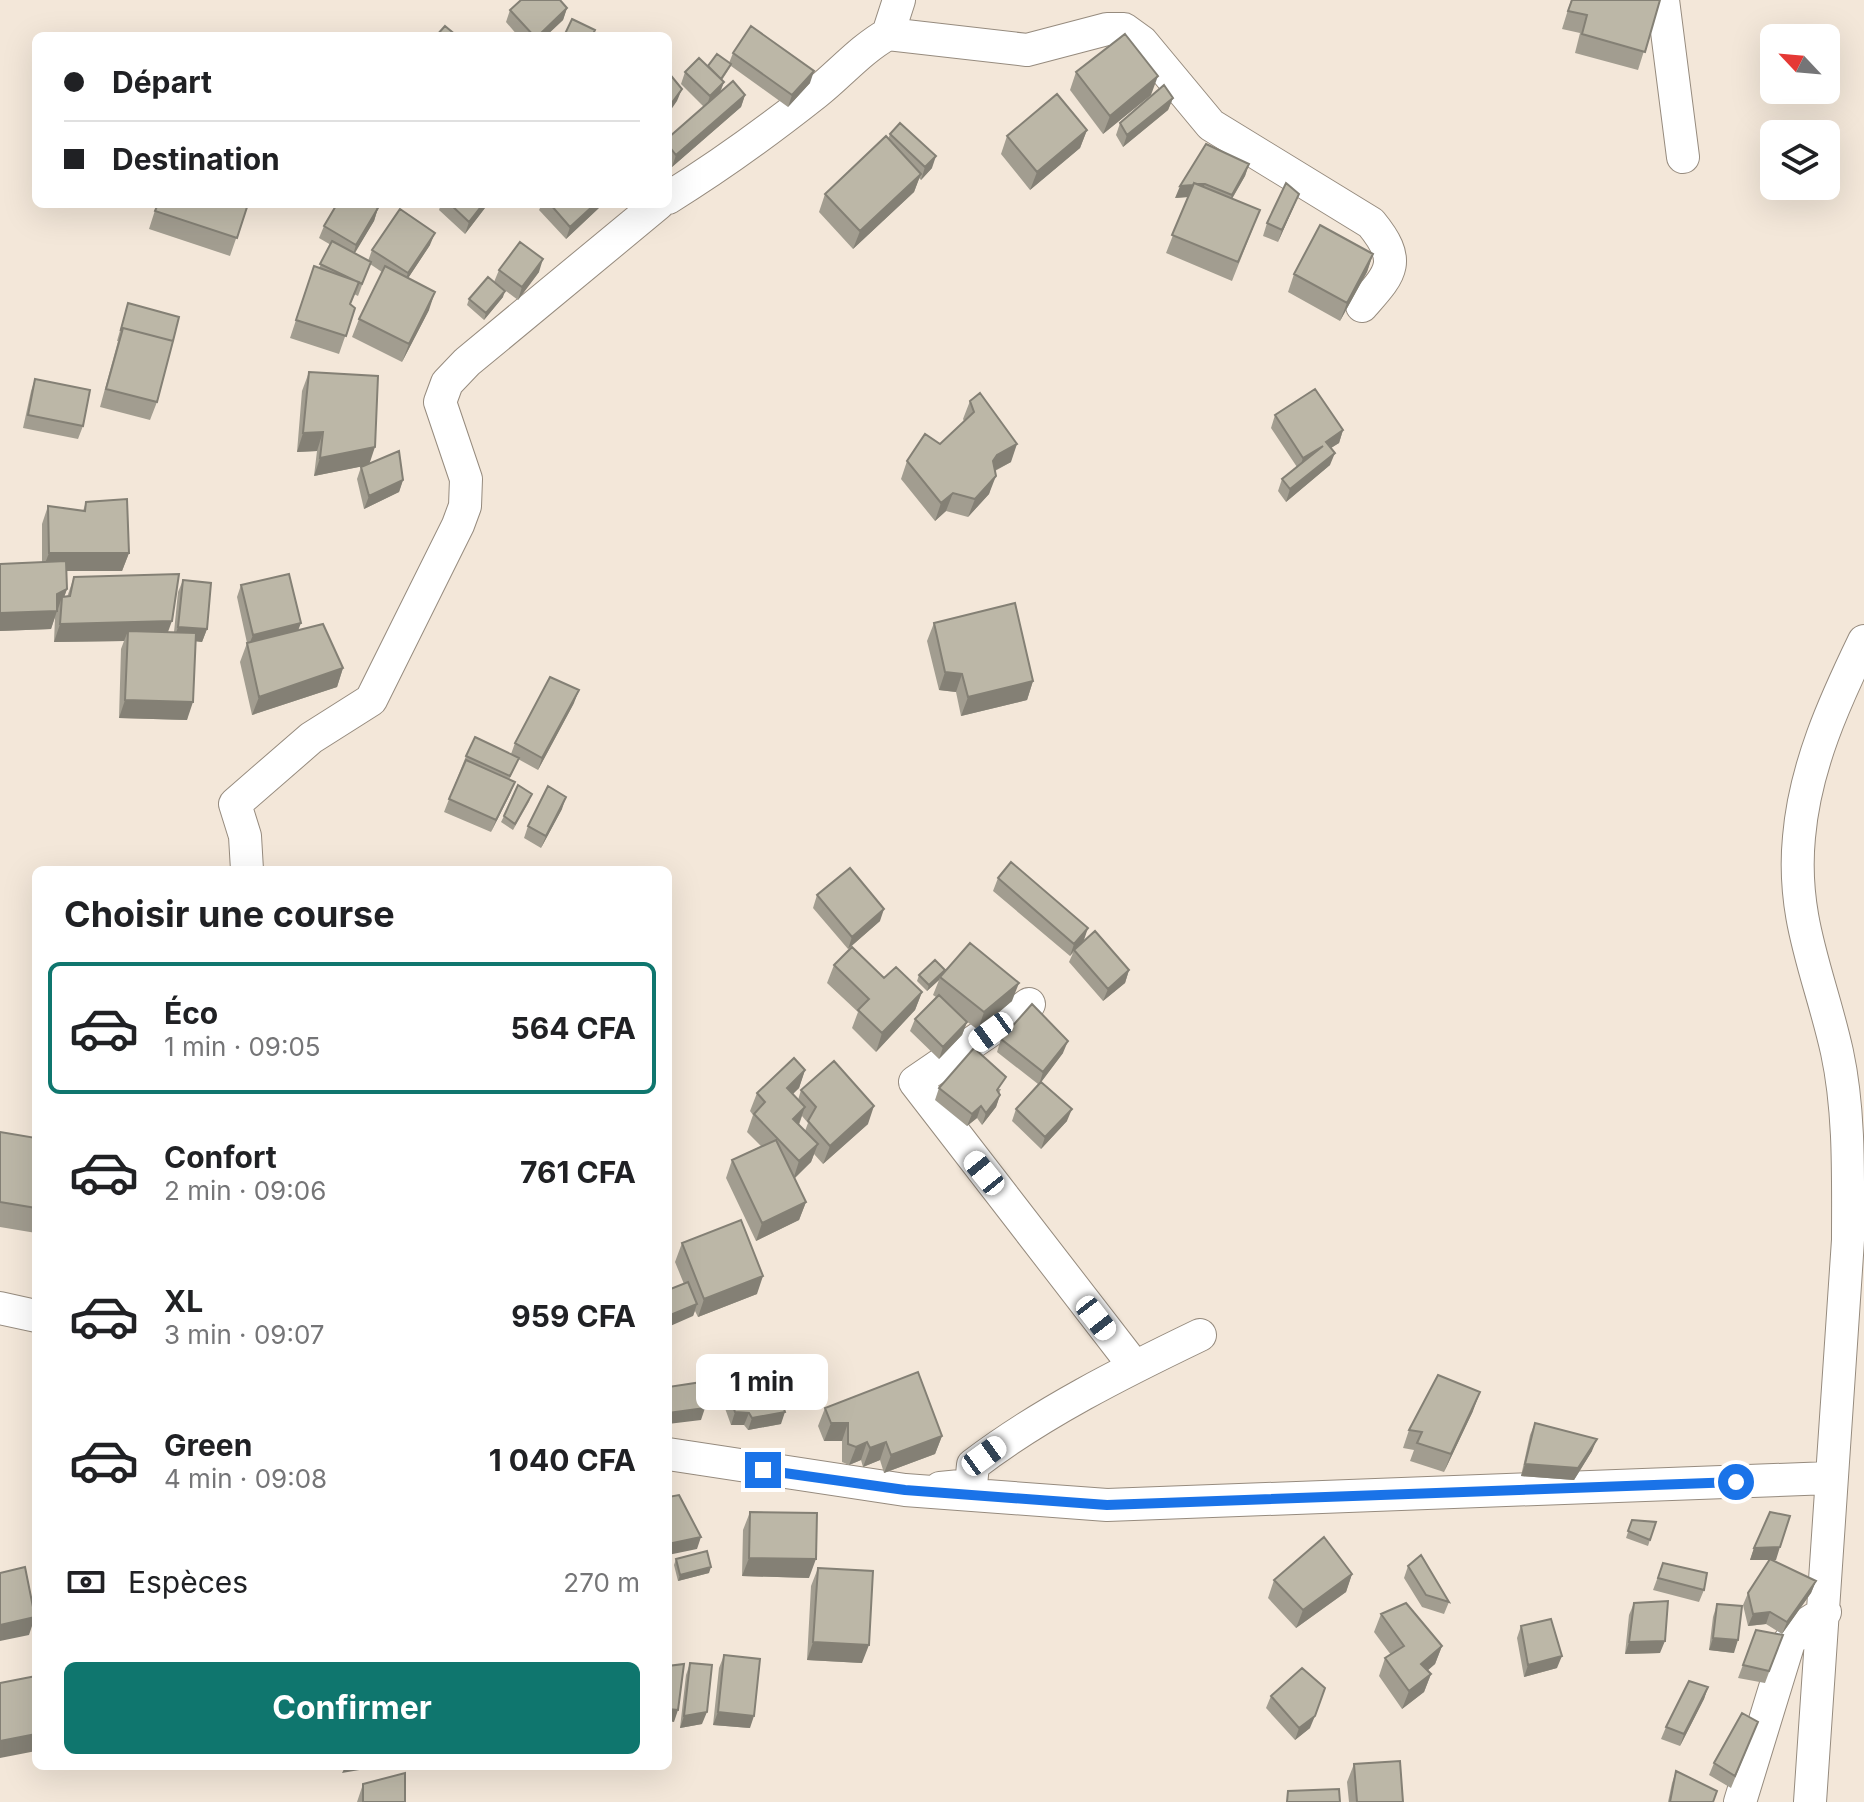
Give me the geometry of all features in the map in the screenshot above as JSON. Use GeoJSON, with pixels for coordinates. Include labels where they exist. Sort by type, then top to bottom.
{"type":"FeatureCollection","features":[{"type":"Feature","properties":{"kind":"street"},"geometry":{"type":"LineString","coordinates":[[888,34],[899,0]]}},
{"type":"Feature","properties":{"kind":"street"},"geometry":{"type":"LineString","coordinates":[[1663,0],[1683,157]]}},
{"type":"Feature","properties":{"kind":"street"},"geometry":{"type":"LineString","coordinates":[[672,195],[770,130],[853,64],[870,44],[888,34],[1027,50],[1107,29],[1124,29],[1142,42],[1211,125],[1371,223],[1386,242],[1392,260],[1388,276],[1362,306]]}},
{"type":"Feature","properties":{"kind":"street"},"geometry":{"type":"LineString","coordinates":[[247,866],[245,836],[235,804],[311,738],[371,700],[458,525],[465,506],[466,479],[440,402],[447,383],[467,362],[653,208]]}},
{"type":"Feature","properties":{"kind":"street"},"geometry":{"type":"LineString","coordinates":[[1810,1802],[1848,1240],[1847,1150],[1838,1054],[1799,914],[1799,836],[1823,726],[1864,641]]}},
{"type":"Feature","properties":{"kind":"street"},"geometry":{"type":"LineString","coordinates":[[1029,1004],[915,1082],[1135,1367]]}},
{"type":"Feature","properties":{"kind":"street"},"geometry":{"type":"LineString","coordinates":[[0,1308],[32,1315]]}},
{"type":"Feature","properties":{"kind":"street"},"geometry":{"type":"LineString","coordinates":[[905,1490],[971,1485],[973,1465],[995,1449],[1135,1367],[1200,1335]]}},
{"type":"Feature","properties":{"kind":"street"},"geometry":{"type":"LineString","coordinates":[[672,1455],[905,1490],[1107,1505],[1830,1478]]}},
{"type":"Feature","properties":{"kind":"street"},"geometry":{"type":"LineString","coordinates":[[1740,1802],[1789,1642],[1803,1626],[1825,1612]]}},
{"type":"Feature","properties":{"kind":"building"},"geometry":{"type":"Polygon","coordinates":[[[521,0],[560,0],[567,8],[542,32],[530,32],[510,10],[521,0]]]}},
{"type":"Feature","properties":{"kind":"building"},"geometry":{"type":"Polygon","coordinates":[[[1572,0],[1660,0],[1645,52],[1582,34],[1587,15],[1568,11],[1572,0]]]}},
{"type":"Feature","properties":{"kind":"building"},"geometry":{"type":"Polygon","coordinates":[[[572,19],[595,30],[594,32],[566,32],[572,19]]]}},
{"type":"Feature","properties":{"kind":"building"},"geometry":{"type":"Polygon","coordinates":[[[751,26],[814,71],[792,95],[733,53],[751,26]]]}},
{"type":"Feature","properties":{"kind":"building"},"geometry":{"type":"Polygon","coordinates":[[[1125,34],[1158,76],[1110,116],[1076,72],[1125,34]]]}},
{"type":"Feature","properties":{"kind":"building"},"geometry":{"type":"Polygon","coordinates":[[[717,54],[731,64],[721,79],[708,66],[717,54]]]}},
{"type":"Feature","properties":{"kind":"building"},"geometry":{"type":"Polygon","coordinates":[[[699,58],[724,82],[710,96],[685,72],[699,58]]]}},
{"type":"Feature","properties":{"kind":"building"},"geometry":{"type":"Polygon","coordinates":[[[672,77],[682,89],[672,103],[672,77]]]}},
{"type":"Feature","properties":{"kind":"building"},"geometry":{"type":"Polygon","coordinates":[[[733,81],[745,95],[676,155],[672,150],[672,134],[733,81]]]}},
{"type":"Feature","properties":{"kind":"building"},"geometry":{"type":"Polygon","coordinates":[[[1164,85],[1173,98],[1127,135],[1120,123],[1164,85]]]}},
{"type":"Feature","properties":{"kind":"building"},"geometry":{"type":"Polygon","coordinates":[[[1057,94],[1087,130],[1037,172],[1007,136],[1057,94]]]}},
{"type":"Feature","properties":{"kind":"building"},"geometry":{"type":"Polygon","coordinates":[[[900,123],[936,156],[925,167],[890,134],[900,123]]]}},
{"type":"Feature","properties":{"kind":"building"},"geometry":{"type":"Polygon","coordinates":[[[886,136],[921,174],[860,231],[825,194],[886,136]]]}},
{"type":"Feature","properties":{"kind":"building"},"geometry":{"type":"Polygon","coordinates":[[[1206,144],[1249,164],[1232,195],[1205,184],[1180,186],[1206,144]]]}},
{"type":"Feature","properties":{"kind":"building"},"geometry":{"type":"Polygon","coordinates":[[[1194,183],[1260,210],[1238,262],[1172,235],[1194,183]]]}},
{"type":"Feature","properties":{"kind":"building"},"geometry":{"type":"Polygon","coordinates":[[[1286,183],[1299,194],[1282,230],[1267,223],[1286,183]]]}},
{"type":"Feature","properties":{"kind":"building"},"geometry":{"type":"Polygon","coordinates":[[[156,208],[247,208],[237,238],[155,211],[156,208]]]}},
{"type":"Feature","properties":{"kind":"building"},"geometry":{"type":"Polygon","coordinates":[[[335,208],[378,208],[356,245],[324,226],[335,208]]]}},
{"type":"Feature","properties":{"kind":"building"},"geometry":{"type":"Polygon","coordinates":[[[454,208],[480,208],[469,222],[454,208]]]}},
{"type":"Feature","properties":{"kind":"building"},"geometry":{"type":"Polygon","coordinates":[[[553,208],[591,208],[570,227],[553,208]]]}},
{"type":"Feature","properties":{"kind":"building"},"geometry":{"type":"Polygon","coordinates":[[[400,209],[435,233],[408,273],[372,250],[400,209]]]}},
{"type":"Feature","properties":{"kind":"building"},"geometry":{"type":"Polygon","coordinates":[[[1320,225],[1373,254],[1347,303],[1294,274],[1320,225]]]}},
{"type":"Feature","properties":{"kind":"building"},"geometry":{"type":"Polygon","coordinates":[[[332,241],[371,262],[362,284],[320,264],[332,241]]]}},
{"type":"Feature","properties":{"kind":"building"},"geometry":{"type":"Polygon","coordinates":[[[520,242],[543,259],[522,287],[499,270],[520,242]]]}},
{"type":"Feature","properties":{"kind":"building"},"geometry":{"type":"Polygon","coordinates":[[[314,266],[359,282],[350,304],[355,308],[346,336],[296,320],[314,266]]]}},
{"type":"Feature","properties":{"kind":"building"},"geometry":{"type":"Polygon","coordinates":[[[385,266],[435,292],[409,344],[359,319],[385,266]]]}},
{"type":"Feature","properties":{"kind":"building"},"geometry":{"type":"Polygon","coordinates":[[[488,277],[505,291],[486,313],[469,299],[488,277]]]}},
{"type":"Feature","properties":{"kind":"building"},"geometry":{"type":"Polygon","coordinates":[[[128,303],[179,317],[173,341],[121,329],[128,303]]]}},
{"type":"Feature","properties":{"kind":"building"},"geometry":{"type":"Polygon","coordinates":[[[123,328],[173,341],[157,402],[106,389],[123,328]]]}},
{"type":"Feature","properties":{"kind":"building"},"geometry":{"type":"Polygon","coordinates":[[[309,372],[378,376],[375,447],[320,458],[323,432],[303,433],[309,372]]]}},
{"type":"Feature","properties":{"kind":"building"},"geometry":{"type":"Polygon","coordinates":[[[35,379],[90,390],[83,426],[28,415],[35,379]]]}},
{"type":"Feature","properties":{"kind":"building"},"geometry":{"type":"Polygon","coordinates":[[[1315,389],[1343,430],[1326,442],[1335,453],[1290,489],[1282,479],[1323,446],[1303,458],[1275,415],[1315,389]]]}},
{"type":"Feature","properties":{"kind":"building"},"geometry":{"type":"Polygon","coordinates":[[[980,393],[1017,444],[997,455],[993,461],[996,476],[975,499],[953,493],[941,503],[907,461],[925,434],[940,444],[974,412],[970,401],[980,393]]]}},
{"type":"Feature","properties":{"kind":"building"},"geometry":{"type":"Polygon","coordinates":[[[399,451],[403,480],[369,496],[361,467],[399,451]]]}},
{"type":"Feature","properties":{"kind":"building"},"geometry":{"type":"Polygon","coordinates":[[[127,499],[129,553],[49,553],[48,506],[85,511],[86,502],[127,499]]]}},
{"type":"Feature","properties":{"kind":"building"},"geometry":{"type":"Polygon","coordinates":[[[66,561],[67,589],[57,594],[57,611],[0,613],[0,564],[66,561]]]}},
{"type":"Feature","properties":{"kind":"building"},"geometry":{"type":"Polygon","coordinates":[[[179,574],[172,621],[60,624],[62,597],[70,596],[74,577],[179,574]]]}},
{"type":"Feature","properties":{"kind":"building"},"geometry":{"type":"Polygon","coordinates":[[[289,574],[301,623],[253,635],[241,585],[289,574]]]}},
{"type":"Feature","properties":{"kind":"building"},"geometry":{"type":"Polygon","coordinates":[[[183,580],[211,583],[207,629],[178,627],[183,580]]]}},
{"type":"Feature","properties":{"kind":"building"},"geometry":{"type":"Polygon","coordinates":[[[1015,603],[1033,681],[968,697],[962,674],[945,672],[934,623],[1015,603]]]}},
{"type":"Feature","properties":{"kind":"building"},"geometry":{"type":"Polygon","coordinates":[[[323,624],[343,668],[259,697],[247,643],[323,624]]]}},
{"type":"Feature","properties":{"kind":"building"},"geometry":{"type":"Polygon","coordinates":[[[128,631],[196,633],[193,702],[125,700],[128,631]]]}},
{"type":"Feature","properties":{"kind":"building"},"geometry":{"type":"Polygon","coordinates":[[[550,677],[579,690],[542,758],[515,743],[550,677]]]}},
{"type":"Feature","properties":{"kind":"building"},"geometry":{"type":"Polygon","coordinates":[[[475,737],[519,758],[510,776],[466,756],[475,737]]]}},
{"type":"Feature","properties":{"kind":"building"},"geometry":{"type":"Polygon","coordinates":[[[466,760],[515,782],[496,820],[449,799],[466,760]]]}},
{"type":"Feature","properties":{"kind":"building"},"geometry":{"type":"Polygon","coordinates":[[[518,785],[532,794],[515,824],[504,816],[518,785]]]}},
{"type":"Feature","properties":{"kind":"building"},"geometry":{"type":"Polygon","coordinates":[[[548,786],[566,797],[546,836],[528,826],[548,786]]]}},
{"type":"Feature","properties":{"kind":"building"},"geometry":{"type":"Polygon","coordinates":[[[1011,862],[1088,928],[1074,944],[998,878],[1011,862]]]}},
{"type":"Feature","properties":{"kind":"building"},"geometry":{"type":"Polygon","coordinates":[[[850,868],[884,909],[852,937],[817,895],[850,868]]]}},
{"type":"Feature","properties":{"kind":"building"},"geometry":{"type":"Polygon","coordinates":[[[1095,931],[1129,970],[1108,989],[1074,950],[1095,931]]]}},
{"type":"Feature","properties":{"kind":"building"},"geometry":{"type":"Polygon","coordinates":[[[970,943],[1019,983],[984,1012],[940,977],[970,943]]]}},
{"type":"Feature","properties":{"kind":"building"},"geometry":{"type":"Polygon","coordinates":[[[852,947],[884,978],[896,967],[922,992],[882,1033],[858,1010],[869,999],[834,965],[852,947]]]}},
{"type":"Feature","properties":{"kind":"building"},"geometry":{"type":"Polygon","coordinates":[[[935,960],[945,970],[929,985],[919,975],[935,960]]]}},
{"type":"Feature","properties":{"kind":"building"},"geometry":{"type":"Polygon","coordinates":[[[939,995],[967,1022],[943,1047],[915,1019],[939,995]]]}},
{"type":"Feature","properties":{"kind":"building"},"geometry":{"type":"Polygon","coordinates":[[[1032,1004],[1068,1041],[1043,1072],[1001,1039],[1032,1004]]]}},
{"type":"Feature","properties":{"kind":"building"},"geometry":{"type":"Polygon","coordinates":[[[974,1048],[1006,1077],[997,1090],[1000,1095],[986,1113],[981,1106],[972,1114],[939,1088],[974,1048]]]}},
{"type":"Feature","properties":{"kind":"building"},"geometry":{"type":"Polygon","coordinates":[[[794,1058],[805,1070],[787,1088],[805,1107],[793,1119],[818,1144],[799,1161],[754,1114],[765,1102],[757,1093],[794,1058]]]}},
{"type":"Feature","properties":{"kind":"building"},"geometry":{"type":"Polygon","coordinates":[[[834,1061],[874,1106],[830,1146],[808,1121],[816,1107],[801,1090],[834,1061]]]}},
{"type":"Feature","properties":{"kind":"building"},"geometry":{"type":"Polygon","coordinates":[[[1041,1082],[1072,1109],[1045,1137],[1016,1109],[1041,1082]]]}},
{"type":"Feature","properties":{"kind":"building"},"geometry":{"type":"Polygon","coordinates":[[[0,1132],[32,1137],[32,1207],[0,1202],[0,1132]]]}},
{"type":"Feature","properties":{"kind":"building"},"geometry":{"type":"Polygon","coordinates":[[[776,1140],[806,1202],[762,1223],[732,1160],[776,1140]]]}},
{"type":"Feature","properties":{"kind":"building"},"geometry":{"type":"Polygon","coordinates":[[[741,1220],[763,1276],[704,1299],[682,1243],[741,1220]]]}},
{"type":"Feature","properties":{"kind":"building"},"geometry":{"type":"Polygon","coordinates":[[[688,1282],[697,1304],[672,1314],[672,1288],[688,1282]]]}},
{"type":"Feature","properties":{"kind":"building"},"geometry":{"type":"Polygon","coordinates":[[[770,1364],[785,1412],[752,1418],[749,1413],[735,1412],[722,1374],[770,1364]]]}},
{"type":"Feature","properties":{"kind":"building"},"geometry":{"type":"Polygon","coordinates":[[[918,1372],[942,1436],[891,1455],[886,1442],[870,1448],[867,1442],[856,1447],[848,1444],[848,1423],[831,1423],[825,1408],[918,1372]]]}},
{"type":"Feature","properties":{"kind":"building"},"geometry":{"type":"Polygon","coordinates":[[[1438,1375],[1480,1392],[1451,1454],[1417,1443],[1422,1432],[1409,1430],[1438,1375]]]}},
{"type":"Feature","properties":{"kind":"building"},"geometry":{"type":"Polygon","coordinates":[[[702,1382],[705,1408],[672,1412],[672,1386],[702,1382]]]}},
{"type":"Feature","properties":{"kind":"building"},"geometry":{"type":"Polygon","coordinates":[[[1535,1423],[1597,1439],[1578,1468],[1525,1464],[1535,1423]]]}},
{"type":"Feature","properties":{"kind":"building"},"geometry":{"type":"Polygon","coordinates":[[[679,1495],[701,1537],[672,1543],[672,1496],[679,1495]]]}},
{"type":"Feature","properties":{"kind":"building"},"geometry":{"type":"Polygon","coordinates":[[[750,1512],[817,1513],[816,1559],[749,1558],[750,1512]]]}},
{"type":"Feature","properties":{"kind":"building"},"geometry":{"type":"Polygon","coordinates":[[[1770,1512],[1790,1516],[1780,1547],[1754,1548],[1770,1512]]]}},
{"type":"Feature","properties":{"kind":"building"},"geometry":{"type":"Polygon","coordinates":[[[1632,1520],[1656,1522],[1650,1540],[1628,1531],[1632,1520]]]}},
{"type":"Feature","properties":{"kind":"building"},"geometry":{"type":"Polygon","coordinates":[[[1324,1537],[1352,1574],[1303,1610],[1274,1580],[1324,1537]]]}},
{"type":"Feature","properties":{"kind":"building"},"geometry":{"type":"Polygon","coordinates":[[[707,1551],[711,1567],[680,1575],[676,1559],[707,1551]]]}},
{"type":"Feature","properties":{"kind":"building"},"geometry":{"type":"Polygon","coordinates":[[[1421,1555],[1449,1602],[1426,1595],[1408,1566],[1421,1555]]]}},
{"type":"Feature","properties":{"kind":"building"},"geometry":{"type":"Polygon","coordinates":[[[1770,1559],[1816,1581],[1787,1622],[1770,1612],[1753,1614],[1748,1593],[1770,1559]]]}},
{"type":"Feature","properties":{"kind":"building"},"geometry":{"type":"Polygon","coordinates":[[[1663,1563],[1707,1573],[1704,1590],[1658,1578],[1663,1563]]]}},
{"type":"Feature","properties":{"kind":"building"},"geometry":{"type":"Polygon","coordinates":[[[25,1567],[32,1618],[0,1625],[0,1573],[25,1567]]]}},
{"type":"Feature","properties":{"kind":"building"},"geometry":{"type":"Polygon","coordinates":[[[818,1568],[873,1571],[869,1645],[813,1642],[818,1568]]]}},
{"type":"Feature","properties":{"kind":"building"},"geometry":{"type":"Polygon","coordinates":[[[1668,1601],[1665,1641],[1629,1642],[1634,1603],[1668,1601]]]}},
{"type":"Feature","properties":{"kind":"building"},"geometry":{"type":"Polygon","coordinates":[[[1406,1603],[1442,1646],[1421,1664],[1431,1674],[1409,1691],[1385,1658],[1404,1646],[1381,1614],[1406,1603]]]}},
{"type":"Feature","properties":{"kind":"building"},"geometry":{"type":"Polygon","coordinates":[[[1717,1604],[1742,1606],[1738,1640],[1713,1638],[1717,1604]]]}},
{"type":"Feature","properties":{"kind":"building"},"geometry":{"type":"Polygon","coordinates":[[[1551,1619],[1562,1656],[1528,1665],[1521,1626],[1551,1619]]]}},
{"type":"Feature","properties":{"kind":"building"},"geometry":{"type":"Polygon","coordinates":[[[1756,1630],[1783,1635],[1769,1671],[1743,1665],[1756,1630]]]}},
{"type":"Feature","properties":{"kind":"building"},"geometry":{"type":"Polygon","coordinates":[[[724,1655],[760,1659],[754,1716],[718,1712],[724,1655]]]}},
{"type":"Feature","properties":{"kind":"building"},"geometry":{"type":"Polygon","coordinates":[[[690,1663],[712,1665],[707,1712],[684,1716],[690,1663]]]}},
{"type":"Feature","properties":{"kind":"building"},"geometry":{"type":"Polygon","coordinates":[[[684,1664],[678,1710],[672,1709],[672,1666],[684,1664]]]}},
{"type":"Feature","properties":{"kind":"building"},"geometry":{"type":"Polygon","coordinates":[[[1302,1668],[1325,1688],[1315,1716],[1299,1728],[1271,1696],[1302,1668]]]}},
{"type":"Feature","properties":{"kind":"building"},"geometry":{"type":"Polygon","coordinates":[[[32,1677],[32,1735],[0,1741],[0,1683],[32,1677]]]}},
{"type":"Feature","properties":{"kind":"building"},"geometry":{"type":"Polygon","coordinates":[[[1689,1681],[1708,1687],[1684,1734],[1666,1727],[1689,1681]]]}},
{"type":"Feature","properties":{"kind":"building"},"geometry":{"type":"Polygon","coordinates":[[[1742,1713],[1758,1722],[1735,1776],[1714,1763],[1742,1713]]]}},
{"type":"Feature","properties":{"kind":"building"},"geometry":{"type":"Polygon","coordinates":[[[1400,1761],[1403,1802],[1357,1802],[1354,1764],[1400,1761]]]}},
{"type":"Feature","properties":{"kind":"building"},"geometry":{"type":"Polygon","coordinates":[[[1676,1771],[1717,1791],[1713,1802],[1670,1802],[1676,1771]]]}},
{"type":"Feature","properties":{"kind":"building"},"geometry":{"type":"Polygon","coordinates":[[[405,1773],[405,1802],[363,1802],[363,1784],[405,1773]]]}},
{"type":"Feature","properties":{"kind":"building"},"geometry":{"type":"Polygon","coordinates":[[[1339,1789],[1340,1802],[1287,1802],[1288,1791],[1339,1789]]]}},
{"type":"Feature","properties":{"kind":"route"},"geometry":{"type":"LineString","coordinates":[[763,1470],[905,1490],[1107,1505],[1736,1482]]}}]}
